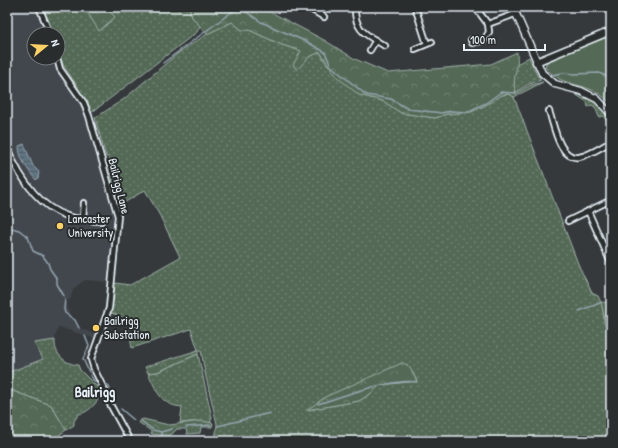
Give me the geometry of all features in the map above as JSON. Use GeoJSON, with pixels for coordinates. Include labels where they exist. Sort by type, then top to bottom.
{"type":"FeatureCollection","features":[{"type":"Feature","properties":{"kind":"street"},"geometry":{"type":"LineString","coordinates":[[39,7],[47,26]]}},
{"type":"Feature","properties":{"kind":"street"},"geometry":{"type":"LineString","coordinates":[[307,7],[320,13],[324,17]]}},
{"type":"Feature","properties":{"kind":"street"},"geometry":{"type":"LineString","coordinates":[[354,7],[354,17],[360,30],[385,46]]}},
{"type":"Feature","properties":{"kind":"street"},"geometry":{"type":"LineString","coordinates":[[415,7],[426,44]]}},
{"type":"Feature","properties":{"kind":"street"},"geometry":{"type":"LineString","coordinates":[[471,40],[472,43],[484,40],[488,32],[488,24],[475,7]]}},
{"type":"Feature","properties":{"kind":"street"},"geometry":{"type":"LineString","coordinates":[[513,7],[542,73],[555,84],[590,95],[602,103],[611,114]]}},
{"type":"Feature","properties":{"kind":"street"},"geometry":{"type":"LineString","coordinates":[[320,13],[324,8]]}},
{"type":"Feature","properties":{"kind":"street"},"geometry":{"type":"LineString","coordinates":[[488,24],[516,14]]}},
{"type":"Feature","properties":{"kind":"street"},"geometry":{"type":"LineString","coordinates":[[536,62],[611,31]]}},
{"type":"Feature","properties":{"kind":"street"},"geometry":{"type":"LineString","coordinates":[[370,50],[376,40]]}},
{"type":"Feature","properties":{"kind":"street"},"geometry":{"type":"LineString","coordinates":[[415,49],[432,42]]}},
{"type":"Feature","properties":{"kind":"street","name":"Bailrigg Lane"},"geometry":{"type":"LineString","coordinates":[[59,66],[84,103],[118,216],[109,308],[91,359],[94,369],[107,395],[106,397],[130,441]]}},
{"type":"Feature","properties":{"kind":"street"},"geometry":{"type":"LineString","coordinates":[[549,111],[561,148],[570,157],[583,156],[611,142]]}},
{"type":"Feature","properties":{"kind":"street"},"geometry":{"type":"LineString","coordinates":[[553,122],[558,120]]}},
{"type":"Feature","properties":{"kind":"street"},"geometry":{"type":"LineString","coordinates":[[7,148],[19,172],[43,203],[64,215],[101,221]]}},
{"type":"Feature","properties":{"kind":"street"},"geometry":{"type":"LineString","coordinates":[[568,221],[611,200]]}},
{"type":"Feature","properties":{"kind":"street"},"geometry":{"type":"LineString","coordinates":[[83,219],[84,204]]}},
{"type":"Feature","properties":{"kind":"street"},"geometry":{"type":"LineString","coordinates":[[588,211],[611,263]]}},
{"type":"Feature","properties":{"kind":"shaded area","name":"Lancaster University"},"geometry":{"type":"Polygon","coordinates":[[[7,7],[36,7],[44,26],[26,26],[26,66],[58,66],[70,90],[74,91],[86,116],[102,166],[115,218],[112,235],[109,282],[85,280],[74,288],[70,300],[67,300],[66,304],[69,314],[81,329],[98,335],[96,339],[59,327],[55,337],[55,348],[57,353],[71,365],[78,365],[80,370],[96,386],[99,386],[101,390],[100,395],[96,402],[85,413],[79,414],[74,421],[74,425],[51,441],[7,441],[7,7]]]}},
{"type":"Feature","properties":{"kind":"green space"},"geometry":{"type":"Polygon","coordinates":[[[42,7],[189,7],[192,17],[200,26],[197,32],[91,113],[76,84],[64,66],[66,66],[66,26],[50,26],[42,7]]]}},
{"type":"Feature","properties":{"kind":"green space"},"geometry":{"type":"Polygon","coordinates":[[[84,7],[106,7],[115,17],[99,31],[84,7]]]}},
{"type":"Feature","properties":{"kind":"green space"},"geometry":{"type":"Polygon","coordinates":[[[189,7],[244,7],[253,12],[263,8],[324,40],[355,59],[388,73],[491,64],[517,52],[514,82],[515,94],[531,85],[543,82],[514,97],[509,94],[502,95],[471,112],[447,114],[435,118],[401,113],[383,101],[359,95],[337,77],[320,52],[309,57],[297,70],[293,65],[301,51],[282,45],[249,30],[242,30],[232,22],[207,34],[192,17],[189,7]]]}},
{"type":"Feature","properties":{"kind":"green space"},"geometry":{"type":"Polygon","coordinates":[[[232,22],[242,30],[249,30],[282,45],[301,51],[309,57],[320,52],[326,63],[359,95],[383,101],[401,113],[435,118],[447,114],[471,112],[502,95],[509,94],[514,97],[579,266],[592,293],[598,296],[603,307],[604,322],[611,340],[611,441],[215,441],[217,424],[201,350],[198,350],[191,329],[132,348],[128,326],[122,318],[111,313],[115,283],[130,285],[180,257],[160,216],[145,190],[119,206],[108,162],[110,161],[109,157],[106,157],[95,118],[124,99],[177,54],[207,34],[232,22]],[[409,367],[327,396],[308,410],[359,401],[380,385],[417,381],[409,367]]]}},
{"type":"Feature","properties":{"kind":"green space"},"geometry":{"type":"Polygon","coordinates":[[[611,35],[611,104],[596,92],[557,78],[545,67],[547,61],[552,58],[611,35]]]}},
{"type":"Feature","properties":{"kind":"green space"},"geometry":{"type":"Polygon","coordinates":[[[529,57],[537,75],[541,80],[529,84],[516,92],[514,82],[517,64],[529,57]]]}},
{"type":"Feature","properties":{"kind":"green space"},"geometry":{"type":"Polygon","coordinates":[[[575,94],[585,96],[595,102],[609,115],[611,122],[609,124],[603,116],[599,117],[595,107],[592,105],[588,107],[587,102],[575,94]]]}},
{"type":"Feature","properties":{"kind":"green space"},"geometry":{"type":"Polygon","coordinates":[[[601,302],[611,303],[611,330],[607,330],[601,302]]]}},
{"type":"Feature","properties":{"kind":"green space"},"geometry":{"type":"Polygon","coordinates":[[[55,340],[58,354],[69,363],[78,365],[80,370],[96,386],[99,386],[100,390],[100,395],[95,404],[87,411],[79,414],[74,421],[74,425],[66,430],[51,405],[7,389],[7,373],[43,359],[34,343],[55,340]]]}},
{"type":"Feature","properties":{"kind":"green space"},"geometry":{"type":"Polygon","coordinates":[[[198,350],[198,354],[157,372],[148,373],[145,367],[198,350]]]}},
{"type":"Feature","properties":{"kind":"green space"},"geometry":{"type":"Polygon","coordinates":[[[198,354],[212,418],[210,423],[202,421],[180,423],[182,407],[169,403],[160,396],[148,373],[158,372],[198,354]]]}},
{"type":"Feature","properties":{"kind":"green space"},"geometry":{"type":"Polygon","coordinates":[[[402,363],[409,367],[417,381],[380,385],[359,401],[307,410],[327,396],[402,363]]]}},
{"type":"Feature","properties":{"kind":"green space"},"geometry":{"type":"Polygon","coordinates":[[[7,389],[51,405],[66,430],[51,441],[7,441],[7,389]]]}},
{"type":"Feature","properties":{"kind":"green space"},"geometry":{"type":"Polygon","coordinates":[[[143,419],[169,425],[202,421],[213,423],[212,427],[201,427],[200,433],[187,434],[186,429],[177,429],[171,435],[159,435],[151,434],[151,431],[138,422],[143,419]]]}},
{"type":"Feature","properties":{"kind":"water"},"geometry":{"type":"Polygon","coordinates":[[[24,144],[33,166],[39,172],[36,180],[22,160],[19,151],[19,146],[24,144]]]}},
{"type":"Feature","properties":{"kind":"waterway"},"geometry":{"type":"LineString","coordinates":[[163,63],[237,7]]}},
{"type":"Feature","properties":{"kind":"waterway"},"geometry":{"type":"LineString","coordinates":[[239,7],[261,22],[307,42],[325,52],[331,66],[366,95],[391,99],[408,109],[442,113],[451,111],[467,112],[486,103],[501,92],[517,92]]}},
{"type":"Feature","properties":{"kind":"waterway"},"geometry":{"type":"LineString","coordinates":[[551,75],[563,73],[599,73],[606,76],[611,76]]}},
{"type":"Feature","properties":{"kind":"waterway"},"geometry":{"type":"LineString","coordinates":[[7,227],[19,230],[28,237],[33,251],[43,256],[48,263],[64,296]]}},
{"type":"Feature","properties":{"kind":"waterway"},"geometry":{"type":"LineString","coordinates":[[65,299],[65,313],[75,320],[79,328]]}},
{"type":"Feature","properties":{"kind":"waterway"},"geometry":{"type":"LineString","coordinates":[[579,311],[600,303]]}},
{"type":"Feature","properties":{"kind":"waterway"},"geometry":{"type":"LineString","coordinates":[[85,336],[89,346],[83,359],[89,372]]}},
{"type":"Feature","properties":{"kind":"waterway"},"geometry":{"type":"LineString","coordinates":[[90,375],[98,384]]}},
{"type":"Feature","properties":{"kind":"waterway"},"geometry":{"type":"LineString","coordinates":[[318,404],[381,385],[406,381],[417,382]]}},
{"type":"Feature","properties":{"kind":"waterway"},"geometry":{"type":"LineString","coordinates":[[105,384],[108,385],[110,389]]}},
{"type":"Feature","properties":{"kind":"waterway"},"geometry":{"type":"LineString","coordinates":[[121,409],[134,420]]}},
{"type":"Feature","properties":{"kind":"waterway"},"geometry":{"type":"LineString","coordinates":[[218,426],[270,413]]}},
{"type":"Feature","properties":{"kind":"waterway"},"geometry":{"type":"LineString","coordinates":[[140,420],[153,430],[161,432],[163,441]]}},
{"type":"Feature","properties":{"kind":"waterway"},"geometry":{"type":"LineString","coordinates":[[186,427],[211,425]]}},
{"type":"Feature","properties":{"kind":"waterway"},"geometry":{"type":"LineString","coordinates":[[161,432],[172,429]]}},
{"type":"Feature","properties":{"kind":"place","name":"Lancaster University"},"geometry":{"type":"Point","coordinates":[60,226]}},
{"type":"Feature","properties":{"kind":"place","name":"Bailrigg Substation"},"geometry":{"type":"Point","coordinates":[96,328]}},
{"type":"Feature","properties":{"kind":"district","name":"Bailrigg"},"geometry":{"type":"Point","coordinates":[95,392]}}]}
